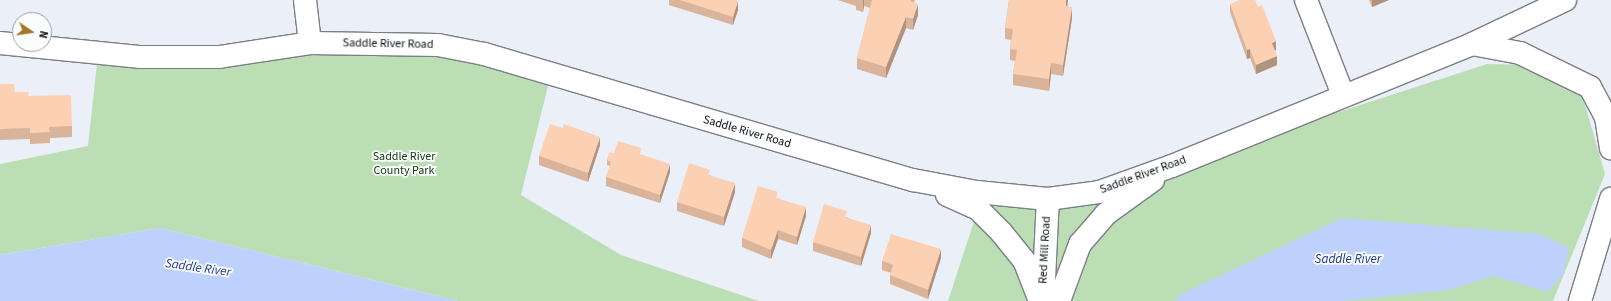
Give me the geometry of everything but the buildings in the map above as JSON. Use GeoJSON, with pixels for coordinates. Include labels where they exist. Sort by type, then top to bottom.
{"type":"FeatureCollection","features":[{"type":"Feature","properties":{"kind":"main road"},"geometry":{"type":"LineString","coordinates":[[305,0],[310,43]]}},
{"type":"Feature","properties":{"kind":"main road"},"geometry":{"type":"LineString","coordinates":[[1306,0],[1343,94]]}},
{"type":"Feature","properties":{"kind":"main road","name":"Saddle River Road"},"geometry":{"type":"LineString","coordinates":[[0,43],[141,57],[219,57],[310,43],[399,42],[484,54],[913,180],[977,192],[1048,199],[1099,192],[1172,166],[1343,94],[1472,44],[1565,0]]}},
{"type":"Feature","properties":{"kind":"main road"},"geometry":{"type":"LineString","coordinates":[[1472,44],[1520,53],[1590,87],[1606,117],[1611,149]]}},
{"type":"Feature","properties":{"kind":"main road"},"geometry":{"type":"LineString","coordinates":[[1059,301],[1080,244],[1106,214],[1172,166]]}},
{"type":"Feature","properties":{"kind":"main road"},"geometry":{"type":"LineString","coordinates":[[913,180],[978,209],[1024,260],[1042,301]]}},
{"type":"Feature","properties":{"kind":"main road","name":"Red Mill Road"},"geometry":{"type":"LineString","coordinates":[[1042,301],[1048,199]]}},
{"type":"Feature","properties":{"kind":"main road"},"geometry":{"type":"LineString","coordinates":[[1580,301],[1611,199]]}},
{"type":"Feature","properties":{"kind":"main road"},"geometry":{"type":"LineString","coordinates":[[1586,301],[1611,244]]}},
{"type":"Feature","properties":{"kind":"green space","name":"Saddle River County Park"},"geometry":{"type":"Polygon","coordinates":[[[399,42],[551,74],[521,195],[621,255],[759,301],[458,301],[160,228],[0,255],[0,164],[88,146],[98,54],[399,42]]]}},
{"type":"Feature","properties":{"kind":"green space"},"geometry":{"type":"Polygon","coordinates":[[[1487,64],[1534,65],[1581,91],[1605,174],[1553,301],[948,301],[978,209],[977,192],[1048,199],[1172,166],[1487,64]]]}},
{"type":"Feature","properties":{"kind":"water","name":"Saddle River"},"geometry":{"type":"Polygon","coordinates":[[[1342,218],[1540,234],[1569,248],[1563,274],[1548,292],[1493,276],[1448,290],[1341,301],[1175,301],[1179,295],[1342,218]]]}},
{"type":"Feature","properties":{"kind":"water","name":"Saddle River"},"geometry":{"type":"Polygon","coordinates":[[[160,228],[458,301],[0,301],[0,255],[160,228]]]}}]}
